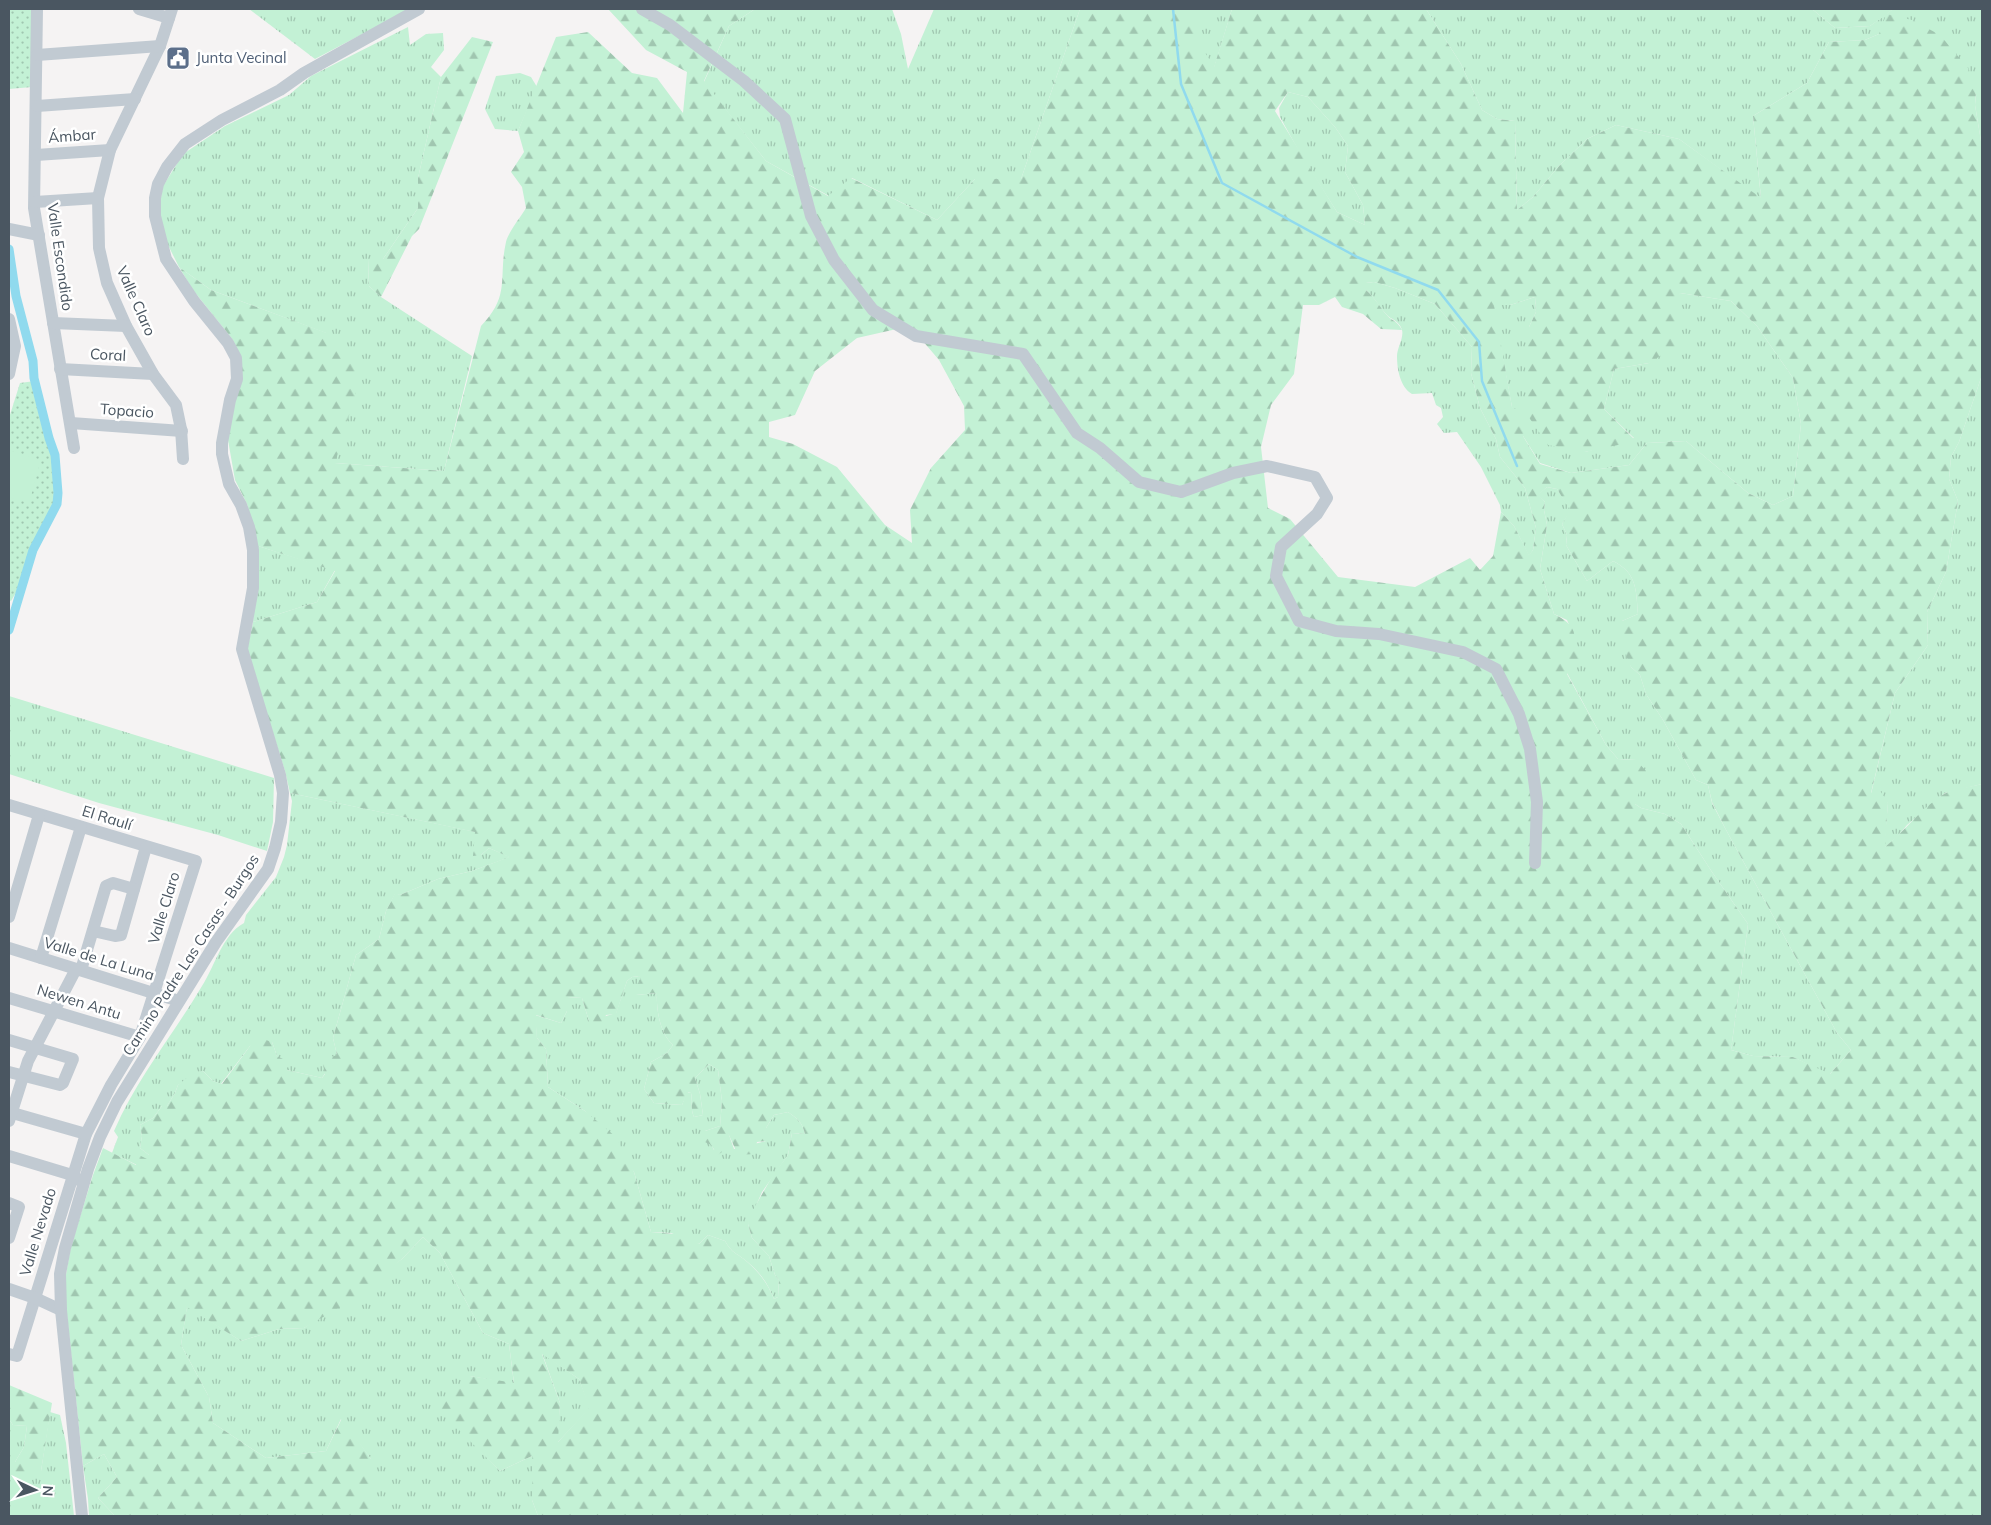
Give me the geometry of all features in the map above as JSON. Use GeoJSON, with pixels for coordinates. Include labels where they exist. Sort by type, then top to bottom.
{"type":"FeatureCollection","features":[{"type":"Feature","properties":{"kind":"street","name":"Valle Escondido"},"geometry":{"type":"LineString","coordinates":[[37,9],[37,106],[34,202],[74,448]]}},
{"type":"Feature","properties":{"kind":"street"},"geometry":{"type":"LineString","coordinates":[[139,9],[170,13]]}},
{"type":"Feature","properties":{"kind":"street","name":"Camino Padre Las Casas - Burgos"},"geometry":{"type":"LineString","coordinates":[[82,1516],[60,1286],[62,1261],[83,1184],[100,1137],[117,1102],[216,942],[268,869],[278,836],[283,793],[280,775],[242,649],[253,588],[253,550],[249,527],[241,505],[229,484],[222,454],[222,443],[230,400],[237,379],[237,364],[228,343],[194,301],[166,259],[154,208],[158,184],[167,166],[185,144],[222,120],[280,90],[304,73],[419,9]]}},
{"type":"Feature","properties":{"kind":"street"},"geometry":{"type":"LineString","coordinates":[[642,9],[670,25],[744,80],[785,119],[811,216],[834,260],[873,310],[916,336],[1023,354],[1077,433],[1100,448],[1139,482],[1181,492],[1234,473],[1267,466],[1315,477],[1327,498],[1317,514],[1281,547],[1276,576],[1299,621],[1336,631],[1379,634],[1464,652],[1496,669],[1519,714],[1530,749],[1536,802],[1535,863]]}},
{"type":"Feature","properties":{"kind":"street","name":"Valle Claro"},"geometry":{"type":"LineString","coordinates":[[170,13],[160,46],[110,150],[98,198],[99,248],[106,282],[126,326],[153,374],[176,405],[182,431],[183,460]]}},
{"type":"Feature","properties":{"kind":"street"},"geometry":{"type":"LineString","coordinates":[[37,55],[160,46]]}},
{"type":"Feature","properties":{"kind":"street"},"geometry":{"type":"LineString","coordinates":[[37,106],[135,99]]}},
{"type":"Feature","properties":{"kind":"street","name":"Ámbar"},"geometry":{"type":"LineString","coordinates":[[36,155],[110,150]]}},
{"type":"Feature","properties":{"kind":"street"},"geometry":{"type":"LineString","coordinates":[[34,202],[98,198]]}},
{"type":"Feature","properties":{"kind":"street"},"geometry":{"type":"LineString","coordinates":[[9,230],[39,235]]}},
{"type":"Feature","properties":{"kind":"street"},"geometry":{"type":"LineString","coordinates":[[9,319],[15,346],[11,354],[9,374]]}},
{"type":"Feature","properties":{"kind":"street"},"geometry":{"type":"LineString","coordinates":[[53,323],[126,326]]}},
{"type":"Feature","properties":{"kind":"street","name":"Coral"},"geometry":{"type":"LineString","coordinates":[[60,369],[153,374]]}},
{"type":"Feature","properties":{"kind":"street","name":"Topacio"},"geometry":{"type":"LineString","coordinates":[[70,423],[182,431]]}},
{"type":"Feature","properties":{"kind":"street","name":"El Raulí"},"geometry":{"type":"LineString","coordinates":[[9,805],[196,861]]}},
{"type":"Feature","properties":{"kind":"street"},"geometry":{"type":"LineString","coordinates":[[9,916],[39,814]]}},
{"type":"Feature","properties":{"kind":"street"},"geometry":{"type":"LineString","coordinates":[[41,958],[81,827]]}},
{"type":"Feature","properties":{"kind":"street"},"geometry":{"type":"LineString","coordinates":[[93,931],[115,936],[121,935],[146,846]]}},
{"type":"Feature","properties":{"kind":"street","name":"Valle Claro"},"geometry":{"type":"LineString","coordinates":[[140,1037],[196,861]]}},
{"type":"Feature","properties":{"kind":"street"},"geometry":{"type":"LineString","coordinates":[[134,889],[113,883],[107,884],[93,931],[78,969],[34,1048],[10,1115],[86,1134],[111,1085],[140,1037]]}},
{"type":"Feature","properties":{"kind":"street","name":"Valle de La Luna"},"geometry":{"type":"LineString","coordinates":[[9,948],[179,1001]]}},
{"type":"Feature","properties":{"kind":"street","name":"Newen Antu"},"geometry":{"type":"LineString","coordinates":[[9,998],[140,1037]]}},
{"type":"Feature","properties":{"kind":"street"},"geometry":{"type":"LineString","coordinates":[[9,1040],[73,1059],[63,1083],[57,1086],[9,1072]]}},
{"type":"Feature","properties":{"kind":"street","name":"Valle Nevado"},"geometry":{"type":"LineString","coordinates":[[13,1355],[35,1298],[86,1134]]}},
{"type":"Feature","properties":{"kind":"street"},"geometry":{"type":"LineString","coordinates":[[9,1156],[72,1175],[83,1184]]}},
{"type":"Feature","properties":{"kind":"street"},"geometry":{"type":"LineString","coordinates":[[9,1238],[14,1205]]}},
{"type":"Feature","properties":{"kind":"street"},"geometry":{"type":"LineString","coordinates":[[9,1289],[62,1310]]}},
{"type":"Feature","properties":{"kind":"green space"},"geometry":{"type":"Polygon","coordinates":[[[9,9],[33,9],[32,87],[9,89],[9,9]]]}},
{"type":"Feature","properties":{"kind":"green space"},"geometry":{"type":"Polygon","coordinates":[[[249,9],[410,9],[315,59],[249,9]]]}},
{"type":"Feature","properties":{"kind":"green space"},"geometry":{"type":"Polygon","coordinates":[[[608,9],[755,9],[729,26],[704,81],[766,161],[828,196],[851,178],[937,220],[975,179],[1021,179],[1080,9],[1196,9],[1196,54],[1206,54],[1214,67],[1232,9],[1426,9],[1461,64],[1482,110],[1497,119],[1515,121],[1517,210],[1533,197],[1558,167],[1587,139],[1616,125],[1679,139],[1761,198],[1753,116],[1807,83],[1829,42],[1865,40],[1879,34],[1886,15],[1870,26],[1835,28],[1812,9],[1893,9],[1887,14],[1912,20],[1940,35],[1968,68],[1976,92],[1975,105],[1982,147],[1982,375],[1959,442],[1951,457],[1949,479],[1958,501],[1946,572],[1927,612],[1928,645],[1895,693],[1871,793],[1879,789],[1888,803],[1885,847],[1928,806],[1944,794],[1982,784],[1982,1516],[538,1516],[532,1500],[532,1456],[500,1471],[436,1407],[470,1376],[514,1383],[509,1344],[483,1333],[440,1253],[423,1237],[402,1259],[351,1301],[304,1328],[279,1329],[241,1341],[187,1307],[181,1345],[209,1397],[213,1423],[266,1458],[326,1451],[342,1418],[371,1459],[371,1516],[115,1516],[98,1498],[117,1477],[104,1454],[83,1466],[64,1286],[71,1246],[103,1148],[136,1165],[139,1155],[149,1160],[149,1155],[140,1148],[142,1136],[140,1125],[153,1118],[162,1106],[167,1106],[178,1085],[188,1077],[203,1071],[213,1081],[222,1084],[250,1046],[260,1038],[272,1042],[277,1056],[287,1061],[287,1070],[322,1078],[325,1074],[322,1060],[337,1055],[333,1038],[356,955],[379,939],[386,911],[395,893],[400,895],[438,879],[472,871],[509,857],[489,848],[481,855],[473,856],[475,832],[290,793],[285,771],[247,651],[253,622],[317,602],[335,571],[258,546],[247,504],[235,480],[228,440],[241,362],[233,340],[193,290],[179,267],[211,290],[327,333],[363,368],[335,463],[444,471],[481,326],[490,315],[500,295],[507,238],[526,208],[522,187],[511,172],[524,152],[518,131],[556,37],[588,32],[632,73],[657,78],[683,113],[687,72],[646,50],[608,9]],[[1288,92],[1275,111],[1337,212],[1365,225],[1363,205],[1345,172],[1348,146],[1335,127],[1308,97],[1288,92]],[[1374,282],[1366,283],[1366,290],[1387,316],[1398,324],[1402,330],[1381,329],[1363,314],[1342,307],[1335,297],[1319,305],[1303,305],[1294,374],[1271,405],[1261,447],[1268,508],[1290,519],[1338,577],[1415,587],[1470,558],[1480,570],[1493,556],[1501,512],[1514,526],[1529,555],[1533,550],[1536,528],[1525,488],[1500,457],[1496,439],[1480,408],[1471,373],[1472,347],[1435,304],[1374,282]],[[1680,293],[1676,346],[1649,363],[1614,369],[1604,409],[1634,439],[1618,445],[1585,452],[1548,445],[1528,416],[1523,436],[1540,464],[1571,473],[1629,465],[1647,443],[1686,441],[1748,493],[1773,505],[1793,496],[1801,424],[1793,378],[1757,326],[1731,301],[1680,293]],[[1535,297],[1510,305],[1494,305],[1512,407],[1528,415],[1525,360],[1529,327],[1536,312],[1535,297]],[[910,326],[857,338],[815,371],[795,415],[769,422],[769,437],[793,444],[837,467],[885,525],[912,543],[910,510],[931,468],[965,430],[964,406],[939,360],[910,326]],[[1547,487],[1538,495],[1545,502],[1544,510],[1547,525],[1540,569],[1554,614],[1563,619],[1573,629],[1576,644],[1584,657],[1574,664],[1567,674],[1606,745],[1618,759],[1636,760],[1646,771],[1635,804],[1641,808],[1665,814],[1681,824],[1748,924],[1731,1050],[1753,1056],[1793,1057],[1830,1074],[1851,1050],[1837,1033],[1725,828],[1712,802],[1708,785],[1696,780],[1663,720],[1646,694],[1640,675],[1631,667],[1618,637],[1622,621],[1638,614],[1636,589],[1631,576],[1613,561],[1587,581],[1566,545],[1567,535],[1562,524],[1570,510],[1557,489],[1547,487]],[[640,976],[632,977],[627,981],[616,1014],[606,1015],[602,1027],[596,1028],[589,1021],[582,998],[567,997],[567,1011],[561,1023],[536,1015],[537,1038],[546,1049],[548,1087],[585,1111],[616,1137],[634,1172],[651,1232],[686,1235],[699,1244],[708,1235],[725,1241],[732,1250],[758,1273],[774,1299],[778,1297],[779,1280],[775,1275],[769,1256],[752,1238],[748,1224],[749,1213],[753,1210],[773,1175],[788,1155],[792,1133],[805,1134],[802,1126],[788,1112],[774,1115],[766,1128],[766,1141],[757,1142],[754,1154],[738,1155],[728,1133],[722,1152],[718,1155],[711,1145],[703,1141],[705,1131],[720,1126],[722,1101],[718,1070],[709,1064],[695,1078],[700,1094],[703,1115],[694,1117],[691,1093],[688,1092],[682,1105],[654,1103],[644,1089],[651,1062],[667,1053],[673,1045],[662,1028],[657,1006],[657,993],[636,995],[633,992],[634,986],[640,982],[640,976]],[[542,1354],[560,1403],[558,1442],[589,1408],[579,1379],[542,1354]]]}},
{"type":"Feature","properties":{"kind":"green space"},"geometry":{"type":"Polygon","coordinates":[[[755,9],[892,9],[901,34],[908,69],[934,9],[1080,9],[1021,179],[975,179],[937,220],[852,178],[829,196],[766,161],[704,82],[729,26],[755,9]]]}},
{"type":"Feature","properties":{"kind":"green space"},"geometry":{"type":"Polygon","coordinates":[[[1196,9],[1232,9],[1214,68],[1196,54],[1196,9]]]}},
{"type":"Feature","properties":{"kind":"green space"},"geometry":{"type":"Polygon","coordinates":[[[1426,9],[1812,9],[1835,28],[1870,26],[1893,9],[1982,9],[1982,147],[1975,105],[1976,92],[1879,34],[1865,40],[1829,42],[1807,83],[1753,116],[1761,199],[1679,139],[1616,125],[1587,139],[1558,167],[1533,197],[1517,210],[1515,121],[1497,119],[1482,110],[1461,64],[1426,9]]]}},
{"type":"Feature","properties":{"kind":"green space"},"geometry":{"type":"Polygon","coordinates":[[[408,27],[410,45],[426,34],[443,33],[444,50],[431,67],[441,77],[418,178],[418,208],[383,259],[368,259],[369,286],[381,297],[472,356],[444,471],[335,463],[326,333],[211,290],[179,267],[166,241],[159,209],[163,186],[183,154],[225,126],[289,95],[311,76],[408,27]]]}},
{"type":"Feature","properties":{"kind":"green space"},"geometry":{"type":"Polygon","coordinates":[[[472,37],[493,42],[419,229],[412,236],[381,297],[369,286],[368,259],[383,259],[418,208],[418,178],[441,77],[472,37]]]}},
{"type":"Feature","properties":{"kind":"green space"},"geometry":{"type":"Polygon","coordinates":[[[520,73],[531,77],[537,87],[518,131],[495,129],[485,109],[496,76],[520,73]]]}},
{"type":"Feature","properties":{"kind":"green space"},"geometry":{"type":"Polygon","coordinates":[[[1288,92],[1308,97],[1335,127],[1348,146],[1345,172],[1363,205],[1365,225],[1337,212],[1301,155],[1280,117],[1279,108],[1288,92]]]}},
{"type":"Feature","properties":{"kind":"green space"},"geometry":{"type":"Polygon","coordinates":[[[1374,282],[1435,304],[1472,347],[1471,373],[1480,408],[1496,439],[1500,457],[1525,488],[1536,528],[1533,550],[1529,556],[1514,526],[1501,512],[1500,505],[1481,467],[1457,432],[1444,433],[1437,424],[1443,417],[1441,408],[1436,405],[1432,393],[1412,394],[1402,382],[1397,356],[1402,330],[1399,324],[1386,314],[1366,290],[1366,283],[1374,282]]]}},
{"type":"Feature","properties":{"kind":"green space"},"geometry":{"type":"Polygon","coordinates":[[[1680,293],[1731,301],[1757,326],[1793,378],[1801,424],[1793,496],[1773,505],[1748,493],[1686,441],[1647,443],[1629,465],[1571,473],[1540,463],[1523,436],[1512,407],[1493,305],[1510,305],[1535,297],[1536,312],[1529,327],[1585,452],[1634,438],[1604,409],[1614,369],[1649,363],[1680,293]]]}},
{"type":"Feature","properties":{"kind":"green space"},"geometry":{"type":"Polygon","coordinates":[[[1982,375],[1982,784],[1945,793],[1907,825],[1884,848],[1888,803],[1871,794],[1895,693],[1928,645],[1927,612],[1946,572],[1958,501],[1949,479],[1951,457],[1959,442],[1982,375]]]}},
{"type":"Feature","properties":{"kind":"green space"},"geometry":{"type":"Polygon","coordinates":[[[35,381],[55,455],[57,504],[33,550],[24,579],[11,601],[9,600],[9,418],[20,383],[35,381]]]}},
{"type":"Feature","properties":{"kind":"green space"},"geometry":{"type":"Polygon","coordinates":[[[9,450],[41,460],[29,503],[9,497],[9,450]]]}},
{"type":"Feature","properties":{"kind":"green space"},"geometry":{"type":"Polygon","coordinates":[[[1547,487],[1557,489],[1571,510],[1562,524],[1567,535],[1566,545],[1587,581],[1613,561],[1631,576],[1636,589],[1638,614],[1622,621],[1631,667],[1640,675],[1646,694],[1663,720],[1696,780],[1708,785],[1712,803],[1725,828],[1837,1033],[1851,1050],[1829,1075],[1793,1057],[1753,1056],[1731,1050],[1748,924],[1681,824],[1665,814],[1641,808],[1635,804],[1636,760],[1618,759],[1606,745],[1567,673],[1575,659],[1575,641],[1567,620],[1554,614],[1540,569],[1547,525],[1544,510],[1545,502],[1537,495],[1547,487]]]}},
{"type":"Feature","properties":{"kind":"green space"},"geometry":{"type":"Polygon","coordinates":[[[258,546],[335,570],[317,602],[253,622],[258,546]]]}},
{"type":"Feature","properties":{"kind":"green space"},"geometry":{"type":"Polygon","coordinates":[[[9,696],[274,778],[273,822],[267,851],[218,835],[99,803],[9,774],[9,696]]]}},
{"type":"Feature","properties":{"kind":"green space"},"geometry":{"type":"Polygon","coordinates":[[[290,793],[476,832],[481,855],[489,848],[510,857],[472,871],[438,879],[400,895],[395,894],[386,911],[379,939],[356,955],[333,1038],[337,1055],[322,1078],[287,1070],[277,1056],[272,1042],[250,1046],[221,1084],[213,1081],[203,1071],[178,1085],[167,1106],[162,1106],[153,1118],[140,1125],[142,1136],[140,1148],[149,1155],[149,1160],[137,1165],[112,1153],[118,1137],[114,1131],[133,1093],[207,978],[224,943],[236,928],[244,923],[246,915],[276,877],[287,845],[292,801],[290,793]]]}},
{"type":"Feature","properties":{"kind":"green space"},"geometry":{"type":"Polygon","coordinates":[[[640,976],[636,995],[657,993],[657,1006],[662,1028],[673,1045],[667,1053],[651,1062],[644,1089],[654,1103],[682,1105],[687,1092],[691,1093],[694,1117],[703,1115],[700,1094],[695,1078],[709,1064],[718,1070],[722,1101],[720,1126],[705,1131],[714,1150],[728,1132],[734,1149],[766,1141],[766,1128],[774,1115],[788,1112],[802,1126],[805,1134],[792,1133],[788,1155],[762,1192],[748,1224],[752,1238],[769,1256],[775,1275],[779,1280],[778,1297],[774,1299],[766,1282],[759,1273],[732,1250],[725,1241],[708,1235],[699,1244],[671,1233],[651,1232],[634,1172],[585,1111],[548,1087],[546,1049],[537,1038],[535,1015],[561,1023],[567,1011],[567,997],[582,998],[589,1021],[616,1013],[627,981],[632,977],[640,976]]]}},
{"type":"Feature","properties":{"kind":"green space"},"geometry":{"type":"Polygon","coordinates":[[[423,1237],[440,1253],[483,1333],[509,1344],[514,1384],[470,1376],[472,1442],[500,1471],[532,1456],[532,1500],[538,1516],[371,1516],[371,1459],[341,1419],[326,1451],[266,1458],[213,1423],[209,1397],[181,1345],[187,1306],[241,1341],[279,1329],[304,1328],[402,1259],[423,1237]]]}},
{"type":"Feature","properties":{"kind":"green space"},"geometry":{"type":"Polygon","coordinates":[[[542,1353],[579,1379],[590,1408],[557,1443],[560,1403],[542,1353]]]}},
{"type":"Feature","properties":{"kind":"green space"},"geometry":{"type":"Polygon","coordinates":[[[9,1385],[52,1403],[41,1471],[16,1484],[9,1478],[15,1462],[24,1447],[27,1426],[13,1425],[9,1419],[9,1385]]]}},
{"type":"Feature","properties":{"kind":"green space"},"geometry":{"type":"Polygon","coordinates":[[[50,1412],[60,1415],[66,1443],[74,1516],[9,1516],[9,1419],[13,1425],[27,1426],[24,1447],[15,1462],[41,1471],[50,1412]]]}},
{"type":"Feature","properties":{"kind":"green space"},"geometry":{"type":"Polygon","coordinates":[[[104,1454],[117,1477],[98,1498],[115,1516],[89,1516],[83,1466],[104,1454]]]}},
{"type":"Feature","properties":{"kind":"waterway"},"geometry":{"type":"LineString","coordinates":[[1173,9],[1181,84],[1222,183],[1357,257],[1438,290],[1479,342],[1482,381],[1517,466]]}},
{"type":"Feature","properties":{"kind":"waterway"},"geometry":{"type":"LineString","coordinates":[[9,249],[16,296],[33,361],[34,378],[55,455],[58,493],[57,504],[33,550],[9,630]]}},
{"type":"Feature","properties":{"kind":"place","name":"Junta Vecinal"},"geometry":{"type":"Point","coordinates":[178,58]}}]}
